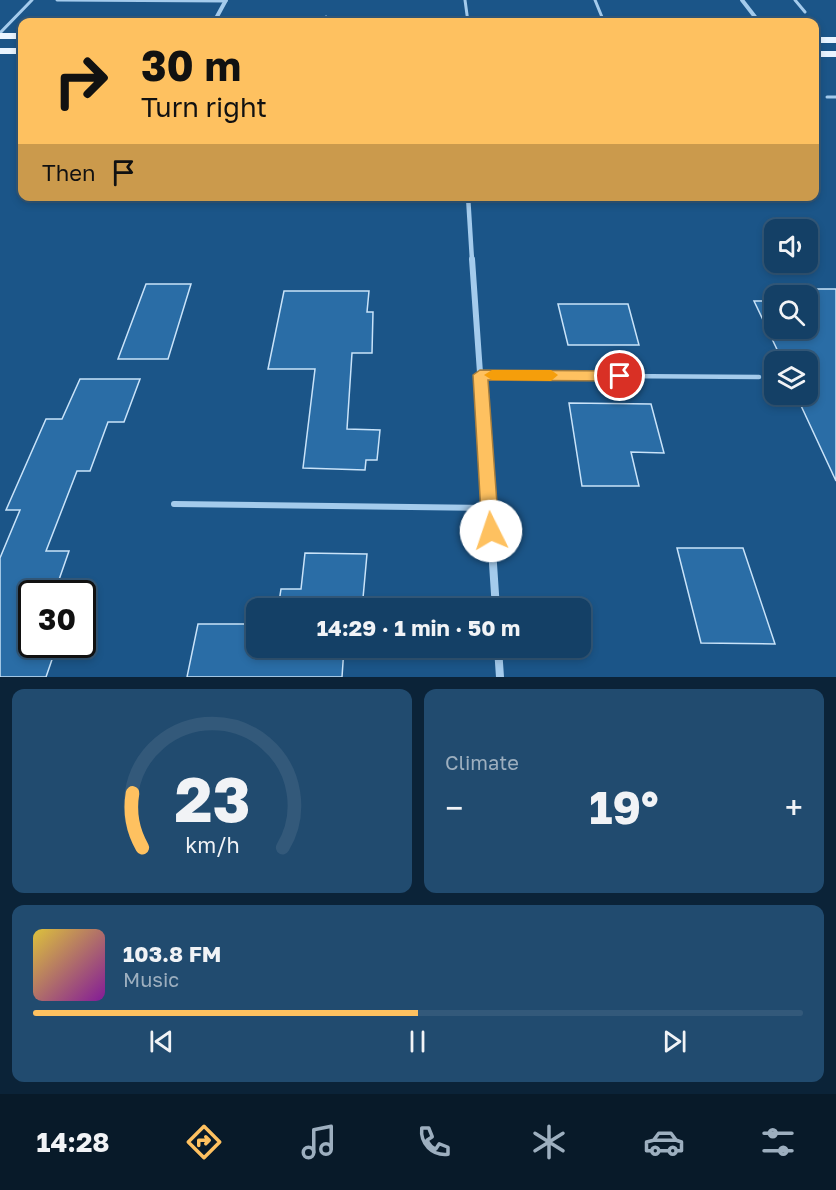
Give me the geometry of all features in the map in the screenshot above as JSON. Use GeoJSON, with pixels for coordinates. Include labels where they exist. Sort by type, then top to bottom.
{"type":"FeatureCollection","features":[{"type":"Feature","properties":{"kind":"main road"},"geometry":{"type":"LineString","coordinates":[[0,35],[18,36]]}},
{"type":"Feature","properties":{"kind":"main road"},"geometry":{"type":"LineString","coordinates":[[819,40],[836,40]]}},
{"type":"Feature","properties":{"kind":"main road"},"geometry":{"type":"LineString","coordinates":[[0,51],[18,51]]}},
{"type":"Feature","properties":{"kind":"main road"},"geometry":{"type":"LineString","coordinates":[[819,54],[836,54]]}},
{"type":"Feature","properties":{"kind":"street"},"geometry":{"type":"LineString","coordinates":[[216,18],[226,0]]}},
{"type":"Feature","properties":{"kind":"street"},"geometry":{"type":"LineString","coordinates":[[742,0],[756,18]]}},
{"type":"Feature","properties":{"kind":"street"},"geometry":{"type":"LineString","coordinates":[[468,201],[495,598]]}},
{"type":"Feature","properties":{"kind":"street"},"geometry":{"type":"LineString","coordinates":[[499,658],[500,677]]}},
{"type":"Feature","properties":{"kind":"lane"},"geometry":{"type":"LineString","coordinates":[[0,35],[32,0]]}},
{"type":"Feature","properties":{"kind":"lane"},"geometry":{"type":"LineString","coordinates":[[57,0],[226,0]]}},
{"type":"Feature","properties":{"kind":"lane"},"geometry":{"type":"LineString","coordinates":[[465,0],[467,18]]}},
{"type":"Feature","properties":{"kind":"lane"},"geometry":{"type":"LineString","coordinates":[[595,0],[602,18]]}},
{"type":"Feature","properties":{"kind":"lane"},"geometry":{"type":"LineString","coordinates":[[795,0],[805,12]]}},
{"type":"Feature","properties":{"kind":"lane"},"geometry":{"type":"LineString","coordinates":[[826,97],[836,97]]}},
{"type":"Feature","properties":{"kind":"lane"},"geometry":{"type":"LineString","coordinates":[[480,375],[759,377]]}},
{"type":"Feature","properties":{"kind":"lane"},"geometry":{"type":"LineString","coordinates":[[174,504],[489,508]]}},
{"type":"Feature","properties":{"kind":"building"},"geometry":{"type":"Polygon","coordinates":[[[146,284],[191,284],[168,359],[118,359],[146,284]]]}},
{"type":"Feature","properties":{"kind":"building"},"geometry":{"type":"Polygon","coordinates":[[[818,289],[836,289],[836,481],[801,405],[818,405],[818,351],[778,351],[772,339],[818,339],[818,289]]]}},
{"type":"Feature","properties":{"kind":"building"},"geometry":{"type":"Polygon","coordinates":[[[284,291],[369,291],[367,312],[373,312],[372,353],[352,353],[347,429],[380,430],[377,460],[366,460],[365,470],[303,468],[315,369],[268,369],[284,291]]]}},
{"type":"Feature","properties":{"kind":"building"},"geometry":{"type":"Polygon","coordinates":[[[754,301],[764,301],[764,322],[754,301]]]}},
{"type":"Feature","properties":{"kind":"building"},"geometry":{"type":"Polygon","coordinates":[[[558,304],[628,304],[639,345],[568,345],[558,304]]]}},
{"type":"Feature","properties":{"kind":"building"},"geometry":{"type":"Polygon","coordinates":[[[80,379],[140,379],[124,422],[108,422],[90,471],[77,471],[46,551],[69,551],[59,580],[18,580],[18,658],[53,658],[46,677],[0,677],[0,558],[20,510],[6,510],[46,419],[62,419],[80,379]]]}},
{"type":"Feature","properties":{"kind":"building"},"geometry":{"type":"Polygon","coordinates":[[[569,403],[651,404],[664,453],[631,452],[639,486],[582,486],[569,403]]]}},
{"type":"Feature","properties":{"kind":"building"},"geometry":{"type":"Polygon","coordinates":[[[677,548],[743,548],[775,644],[701,643],[677,548]]]}},
{"type":"Feature","properties":{"kind":"building"},"geometry":{"type":"Polygon","coordinates":[[[305,553],[367,554],[363,598],[280,598],[281,589],[301,589],[305,553]]]}},
{"type":"Feature","properties":{"kind":"building"},"geometry":{"type":"Polygon","coordinates":[[[198,624],[246,624],[246,658],[343,658],[342,677],[187,677],[198,624]]]}},
{"type":"Feature","properties":{"kind":"slow traffic"},"geometry":{"type":"LineString","coordinates":[[492,375],[551,375]]}},
{"type":"Feature","properties":{"kind":"route"},"geometry":{"type":"LineString","coordinates":[[491,531],[480,375],[620,376]]}}]}
